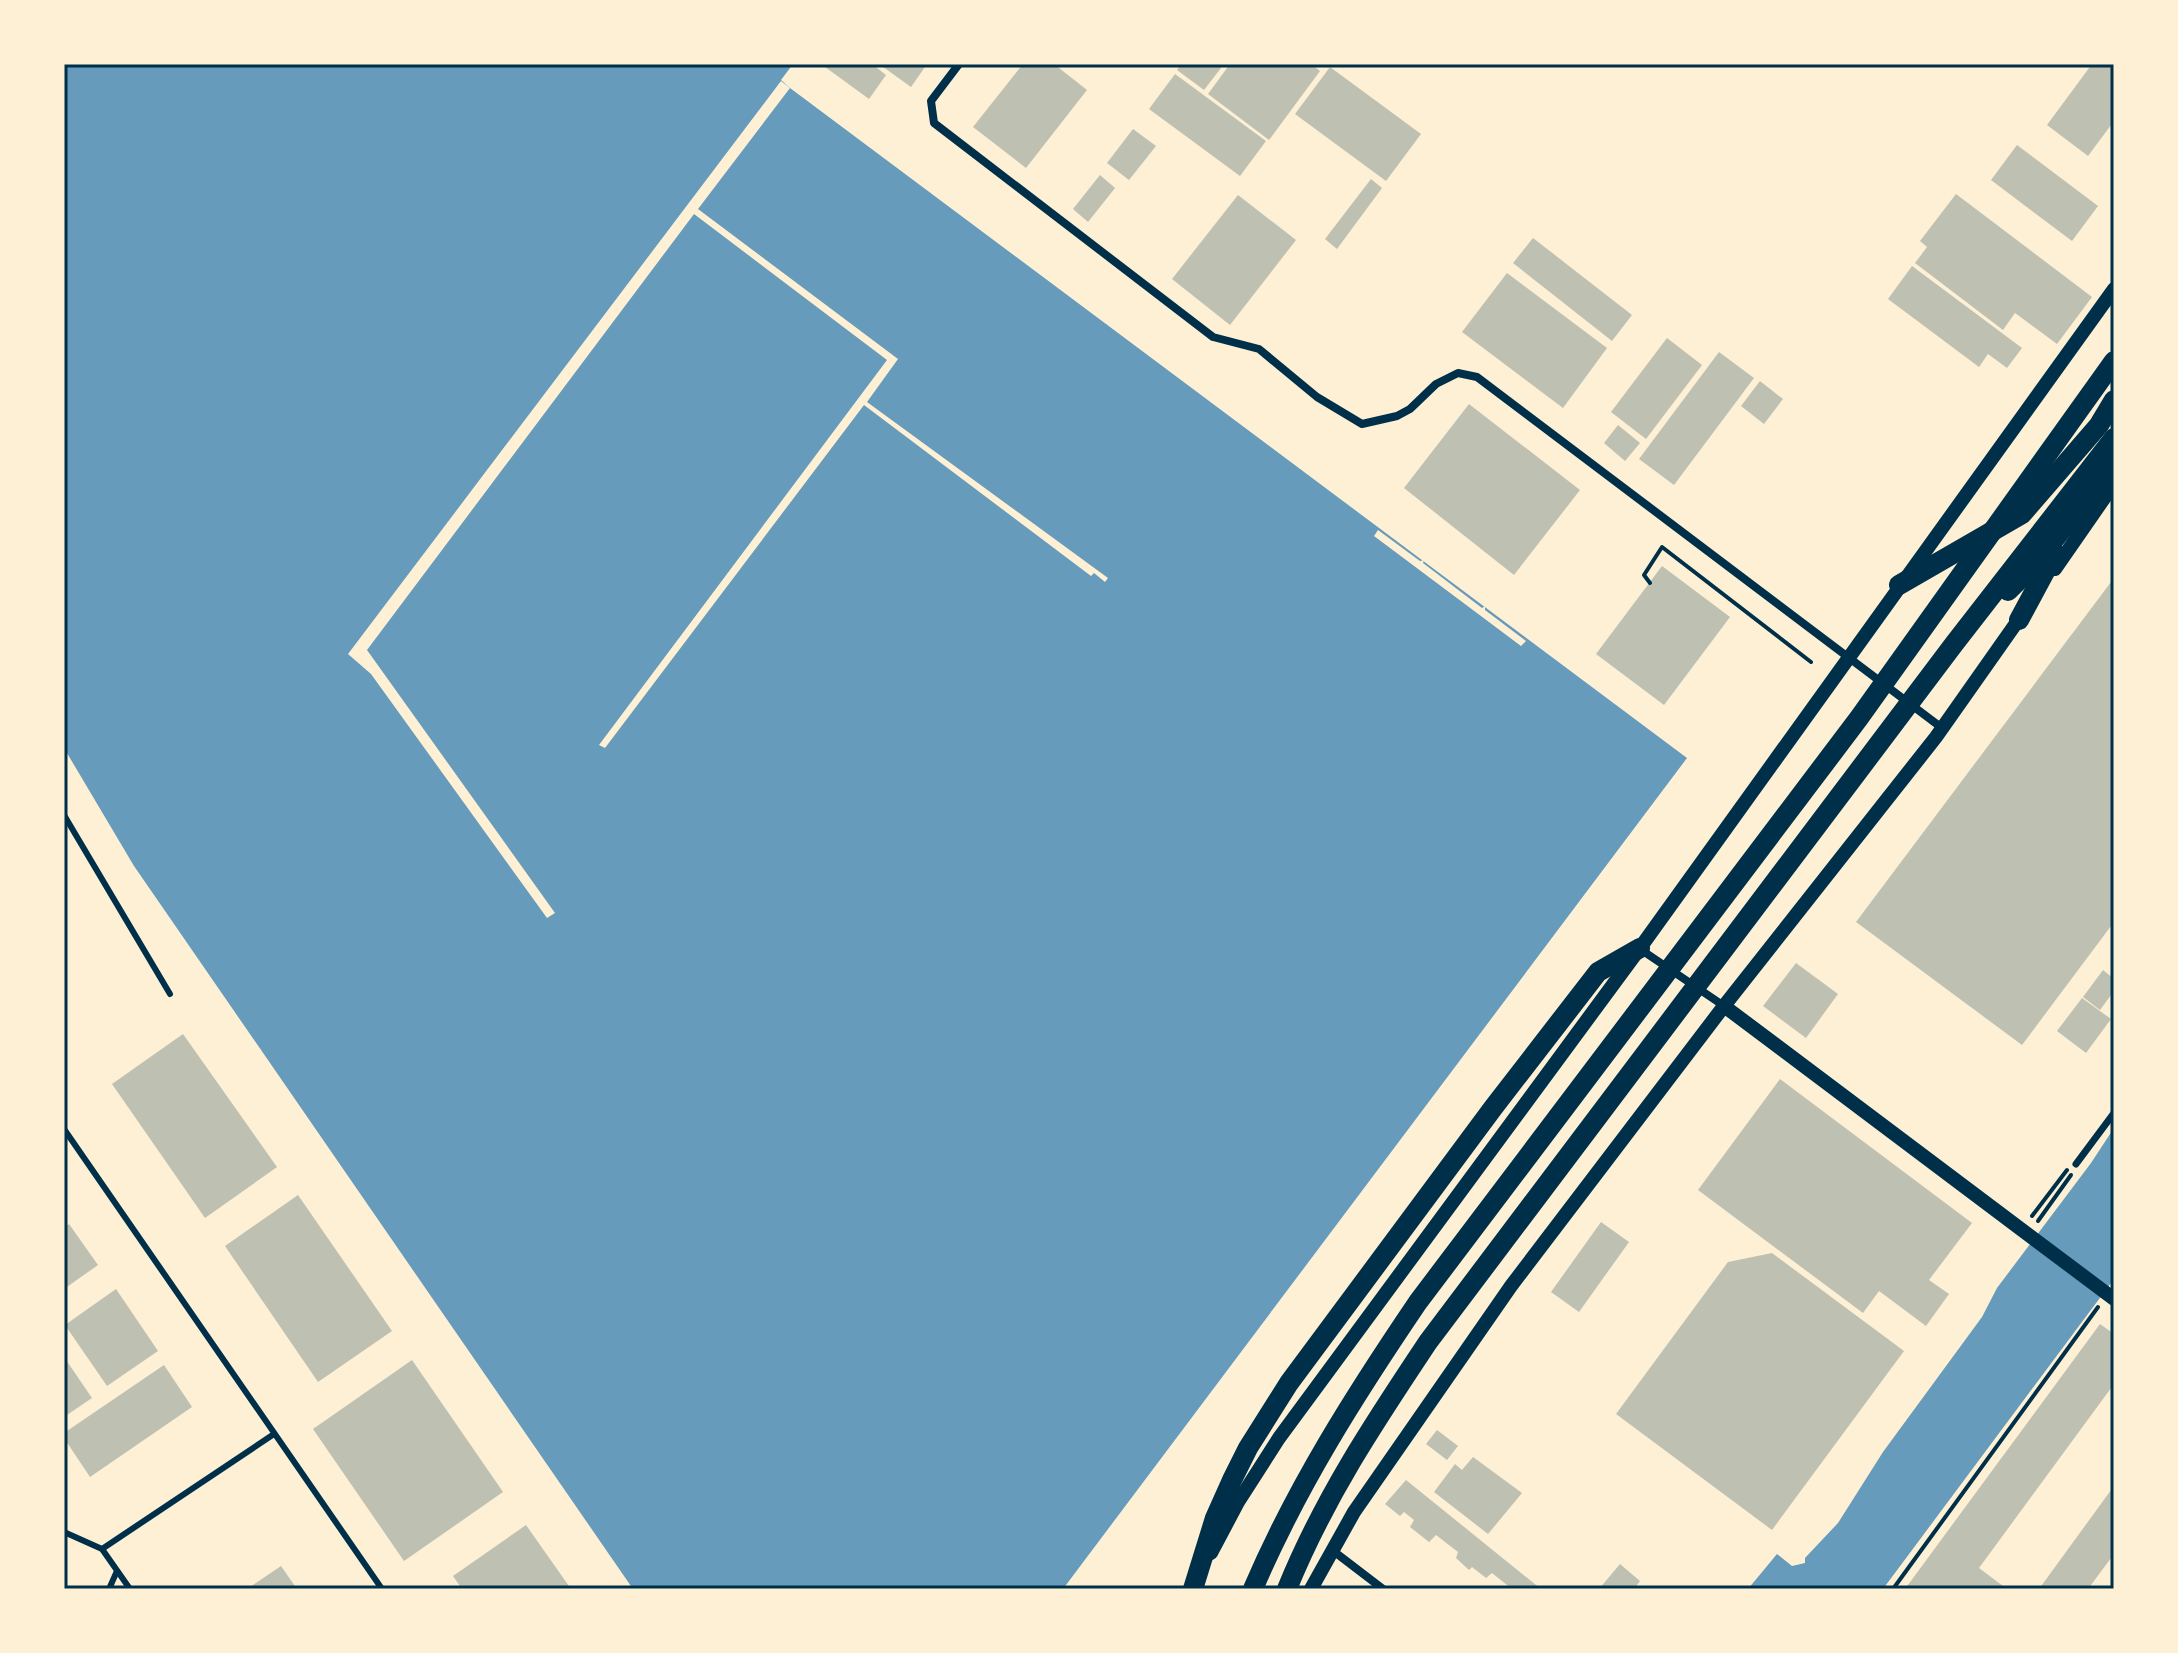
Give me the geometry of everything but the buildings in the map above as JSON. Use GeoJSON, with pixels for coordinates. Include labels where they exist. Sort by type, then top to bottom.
{"type":"FeatureCollection","features":[{"type":"Feature","properties":{"kind":"highway"},"geometry":{"type":"LineString","coordinates":[[2060,436],[2114,344]]}},
{"type":"Feature","properties":{"kind":"highway"},"geometry":{"type":"LineString","coordinates":[[1253,1589],[1278,1530],[1319,1453],[1418,1302],[1859,718],[2114,361]]}},
{"type":"Feature","properties":{"kind":"highway"},"geometry":{"type":"LineString","coordinates":[[1899,585],[2022,514],[2099,425],[2114,400]]}},
{"type":"Feature","properties":{"kind":"highway"},"geometry":{"type":"LineString","coordinates":[[1287,1589],[1354,1454],[1428,1342],[1954,644],[2114,438]]}},
{"type":"Feature","properties":{"kind":"highway"},"geometry":{"type":"LineString","coordinates":[[2019,620],[2109,473],[2114,444]]}},
{"type":"Feature","properties":{"kind":"highway"},"geometry":{"type":"LineString","coordinates":[[1954,644],[2033,566],[2109,473]]}},
{"type":"Feature","properties":{"kind":"highway"},"geometry":{"type":"LineString","coordinates":[[1192,1589],[1215,1518],[1248,1448],[1289,1383],[1598,972],[1640,948]]}},
{"type":"Feature","properties":{"kind":"street"},"geometry":{"type":"LineString","coordinates":[[959,64],[931,101],[934,123],[1213,337],[1259,349],[1317,397],[1362,424],[1397,416],[1410,409],[1436,384],[1458,373],[1477,377],[1942,728]]}},
{"type":"Feature","properties":{"kind":"street"},"geometry":{"type":"LineString","coordinates":[[1192,1589],[1238,1502],[1279,1438],[1640,948],[2114,289]]}},
{"type":"Feature","properties":{"kind":"street"},"geometry":{"type":"LineString","coordinates":[[1311,1589],[1331,1550],[1427,1403],[1511,1286],[1724,1006],[1942,728],[2019,620]]}},
{"type":"Feature","properties":{"kind":"street"},"geometry":{"type":"LineString","coordinates":[[1640,948],[1724,1006],[2114,1299]]}},
{"type":"Feature","properties":{"kind":"street"},"geometry":{"type":"LineString","coordinates":[[2074,1163],[2114,1113]]}},
{"type":"Feature","properties":{"kind":"street"},"geometry":{"type":"LineString","coordinates":[[1331,1550],[1383,1589]]}},
{"type":"Feature","properties":{"kind":"lane"},"geometry":{"type":"LineString","coordinates":[[64,815],[170,994]]}},
{"type":"Feature","properties":{"kind":"lane"},"geometry":{"type":"LineString","coordinates":[[64,1129],[382,1589]]}},
{"type":"Feature","properties":{"kind":"lane"},"geometry":{"type":"LineString","coordinates":[[102,1549],[274,1434]]}},
{"type":"Feature","properties":{"kind":"lane"},"geometry":{"type":"LineString","coordinates":[[64,1532],[102,1549],[130,1589]]}},
{"type":"Feature","properties":{"kind":"lane"},"geometry":{"type":"LineString","coordinates":[[109,1589],[117,1571]]}},
{"type":"Feature","properties":{"kind":"path"},"geometry":{"type":"LineString","coordinates":[[1650,583],[1644,575],[1662,547],[1811,662]]}},
{"type":"Feature","properties":{"kind":"path"},"geometry":{"type":"LineString","coordinates":[[2032,1216],[2074,1163],[2078,1166],[2038,1221]]}},
{"type":"Feature","properties":{"kind":"path"},"geometry":{"type":"LineString","coordinates":[[1893,1589],[2098,1307]]}},
{"type":"Feature","properties":{"kind":"water"},"geometry":{"type":"Polygon","coordinates":[[[64,64],[793,64],[781,80],[790,88],[1687,758],[1063,1589],[633,1589],[134,866],[64,748],[64,64]]]}},
{"type":"Feature","properties":{"kind":"water"},"geometry":{"type":"Polygon","coordinates":[[[2114,1128],[2114,1279],[1883,1589],[1748,1589],[1777,1554],[1792,1566],[1805,1563],[1805,1558],[1838,1523],[1883,1452],[1982,1317],[1997,1288],[2114,1128]]]}},
{"type":"Feature","properties":{"kind":"pier"},"geometry":{"type":"Polygon","coordinates":[[[781,81],[790,88],[698,209],[898,359],[867,402],[1108,578],[1105,582],[1094,573],[1091,576],[864,405],[605,748],[599,745],[887,360],[694,214],[367,650],[555,913],[547,918],[371,674],[348,654],[781,81]]]}},
{"type":"Feature","properties":{"kind":"pier"},"geometry":{"type":"Polygon","coordinates":[[[1378,530],[1420,561],[1424,560],[1423,563],[1482,608],[1485,606],[1485,610],[1526,641],[1521,646],[1374,536],[1378,530]]]}}]}
